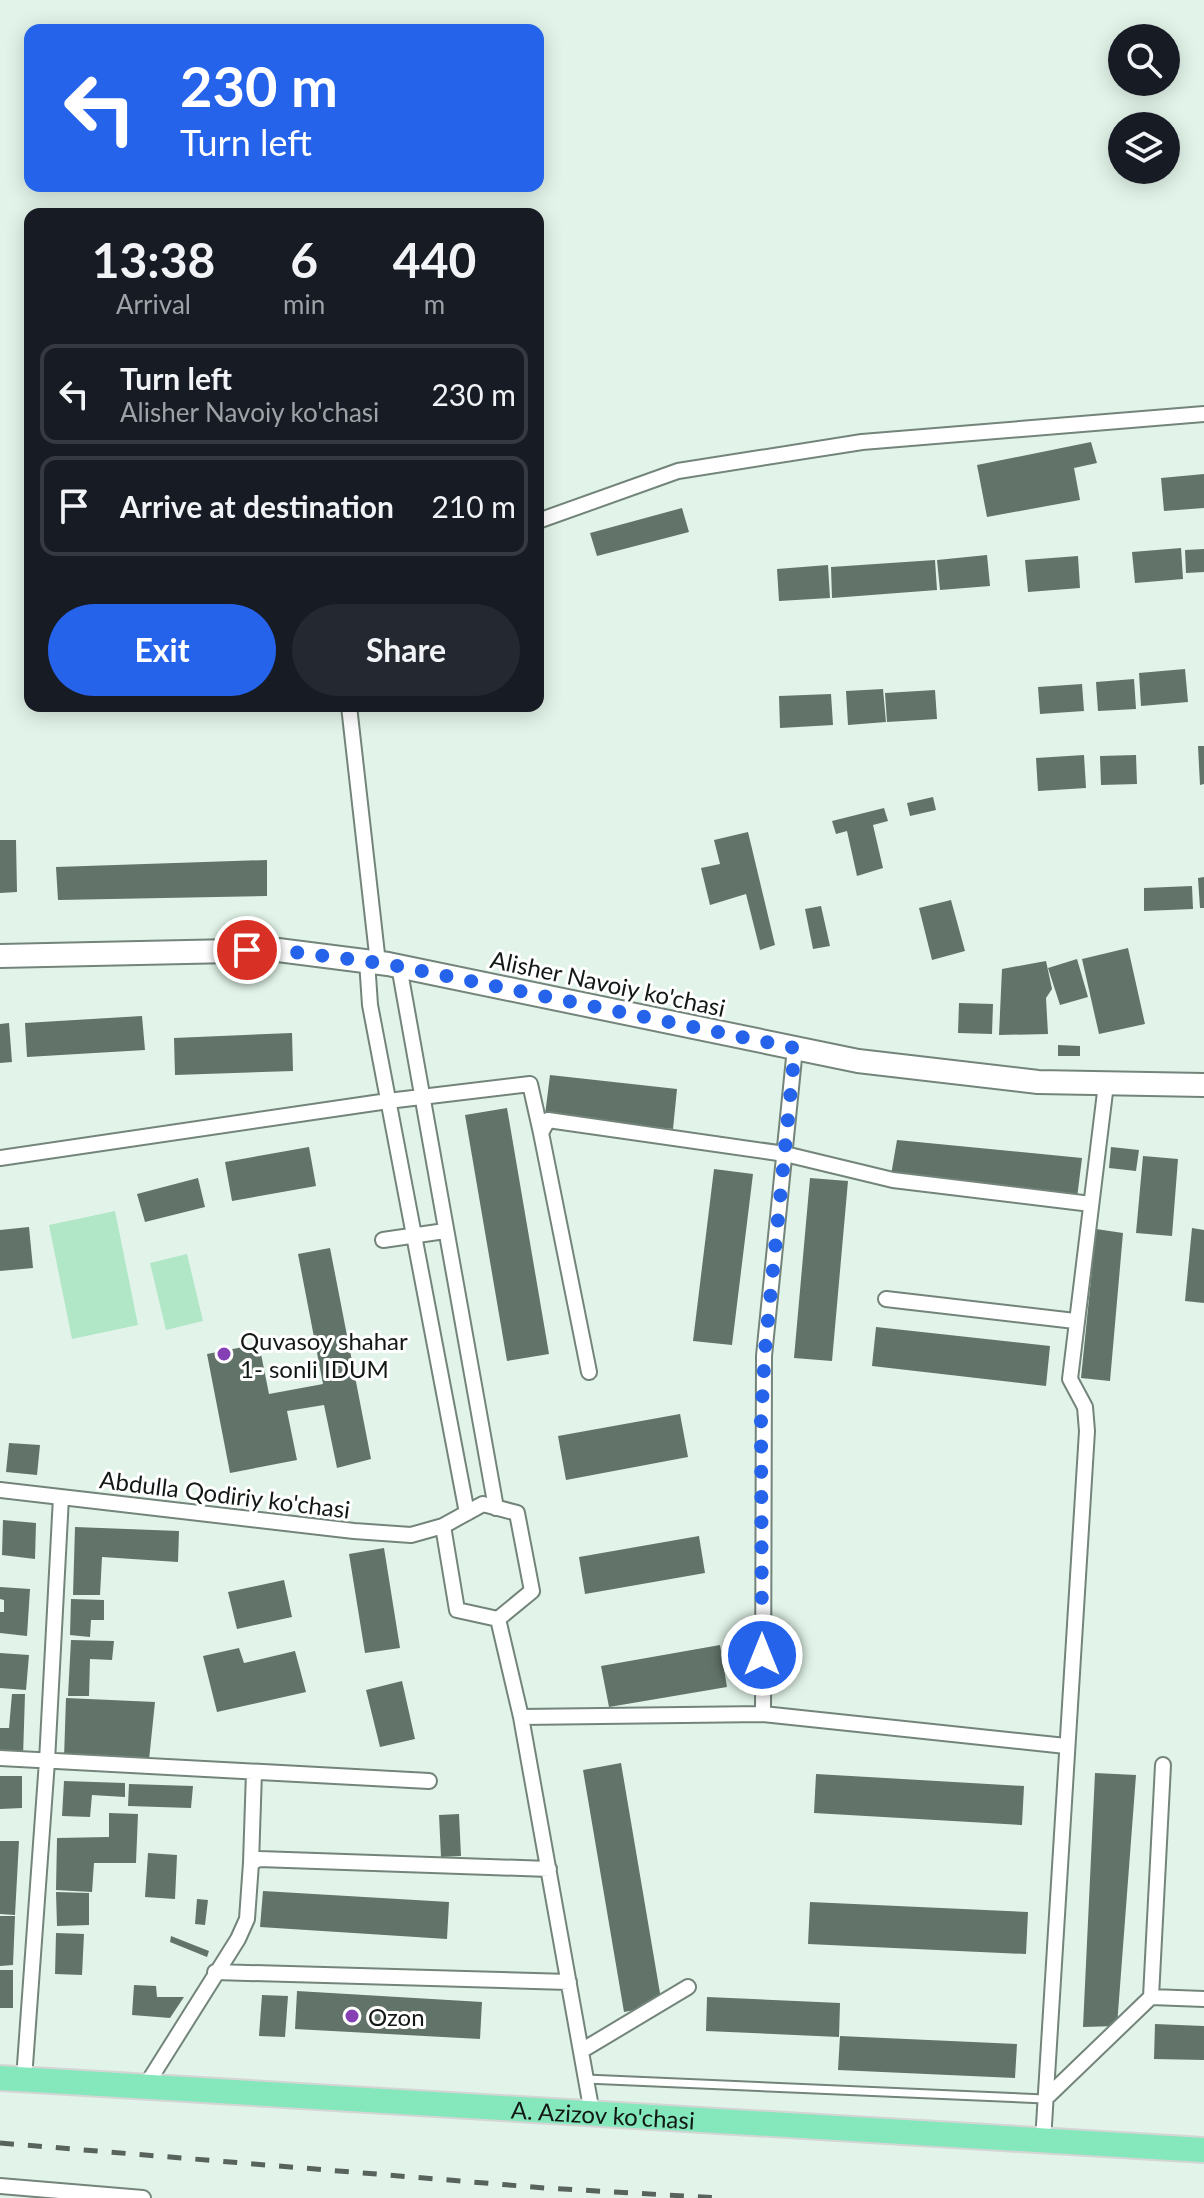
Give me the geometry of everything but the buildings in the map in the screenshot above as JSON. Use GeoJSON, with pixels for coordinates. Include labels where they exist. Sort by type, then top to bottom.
{"type":"FeatureCollection","features":[{"type":"Feature","properties":{"kind":"main road","name":"A. Azizov ko'chasi"},"geometry":{"type":"LineString","coordinates":[[12,2079],[1204,2150]]}},
{"type":"Feature","properties":{"kind":"street"},"geometry":{"type":"LineString","coordinates":[[544,519],[694,469],[862,442],[1204,414]]}},
{"type":"Feature","properties":{"kind":"street"},"geometry":{"type":"LineString","coordinates":[[350,712],[381,964],[422,1099],[496,1508]]}},
{"type":"Feature","properties":{"kind":"street","name":"Alisher Navoiy ko'chasi"},"geometry":{"type":"LineString","coordinates":[[0,956],[278,950],[381,964],[858,1061],[1038,1082],[1204,1085]]}},
{"type":"Feature","properties":{"kind":"street"},"geometry":{"type":"LineString","coordinates":[[381,964],[370,1005],[467,1513]]}},
{"type":"Feature","properties":{"kind":"street"},"geometry":{"type":"LineString","coordinates":[[763,1714],[761,1421],[765,1350],[795,1048]]}},
{"type":"Feature","properties":{"kind":"street"},"geometry":{"type":"LineString","coordinates":[[0,1158],[388,1101],[530,1084],[589,1372]]}},
{"type":"Feature","properties":{"kind":"street"},"geometry":{"type":"LineString","coordinates":[[1043,2141],[1087,1431],[1085,1407],[1070,1379],[1106,1084]]}},
{"type":"Feature","properties":{"kind":"street"},"geometry":{"type":"LineString","coordinates":[[541,1133],[548,1120],[561,1120],[785,1154],[893,1180],[1091,1204]]}},
{"type":"Feature","properties":{"kind":"street"},"geometry":{"type":"LineString","coordinates":[[383,1240],[445,1231]]}},
{"type":"Feature","properties":{"kind":"street"},"geometry":{"type":"LineString","coordinates":[[886,1299],[1075,1321]]}},
{"type":"Feature","properties":{"kind":"street","name":"Abdulla Qodiriy ko'chasi"},"geometry":{"type":"LineString","coordinates":[[0,1490],[354,1531],[411,1535],[443,1526]]}},
{"type":"Feature","properties":{"kind":"street"},"geometry":{"type":"LineString","coordinates":[[12,2079],[47,1761],[61,1497]]}},
{"type":"Feature","properties":{"kind":"street"},"geometry":{"type":"LineString","coordinates":[[483,1504],[517,1513],[532,1591],[498,1619],[457,1610],[443,1526],[483,1504]]}},
{"type":"Feature","properties":{"kind":"street"},"geometry":{"type":"LineString","coordinates":[[498,1619],[521,1717],[592,2113]]}},
{"type":"Feature","properties":{"kind":"street"},"geometry":{"type":"LineString","coordinates":[[521,1717],[763,1714],[1066,1746]]}},
{"type":"Feature","properties":{"kind":"street"},"geometry":{"type":"LineString","coordinates":[[0,1758],[429,1781]]}},
{"type":"Feature","properties":{"kind":"street"},"geometry":{"type":"LineString","coordinates":[[1045,2099],[1151,1997],[1163,1765]]}},
{"type":"Feature","properties":{"kind":"street"},"geometry":{"type":"LineString","coordinates":[[145,2087],[247,1919],[254,1772]]}},
{"type":"Feature","properties":{"kind":"street"},"geometry":{"type":"LineString","coordinates":[[251,1863],[259,1859],[549,1869]]}},
{"type":"Feature","properties":{"kind":"street"},"geometry":{"type":"LineString","coordinates":[[215,1972],[569,1982]]}},
{"type":"Feature","properties":{"kind":"street"},"geometry":{"type":"LineString","coordinates":[[581,2051],[688,1987]]}},
{"type":"Feature","properties":{"kind":"street"},"geometry":{"type":"LineString","coordinates":[[1151,1997],[1204,1999]]}},
{"type":"Feature","properties":{"kind":"street"},"geometry":{"type":"LineString","coordinates":[[0,2186],[141,2198]]}},
{"type":"Feature","properties":{"kind":"lane"},"geometry":{"type":"LineString","coordinates":[[586,2079],[1045,2099]]}},
{"type":"Feature","properties":{"kind":"green space"},"geometry":{"type":"Polygon","coordinates":[[[115,1211],[138,1325],[72,1339],[49,1225],[115,1211]]]}},
{"type":"Feature","properties":{"kind":"green space"},"geometry":{"type":"Polygon","coordinates":[[[187,1254],[203,1321],[166,1330],[150,1263],[187,1254]]]}},
{"type":"Feature","properties":{"kind":"railway"},"geometry":{"type":"LineString","coordinates":[[0,2143],[545,2188],[719,2198]]}},
{"type":"Feature","properties":{"kind":"place","name":"Quvasoy shahar 1- sonli IDUM"},"geometry":{"type":"Point","coordinates":[224,1354]}},
{"type":"Feature","properties":{"kind":"place","name":"Ozon"},"geometry":{"type":"Point","coordinates":[352,2016]}},
{"type":"Feature","properties":{"kind":"route"},"geometry":{"type":"LineString","coordinates":[[247,950],[278,950],[388,964],[795,1048],[765,1350],[761,1421],[762,1655]]}}]}
